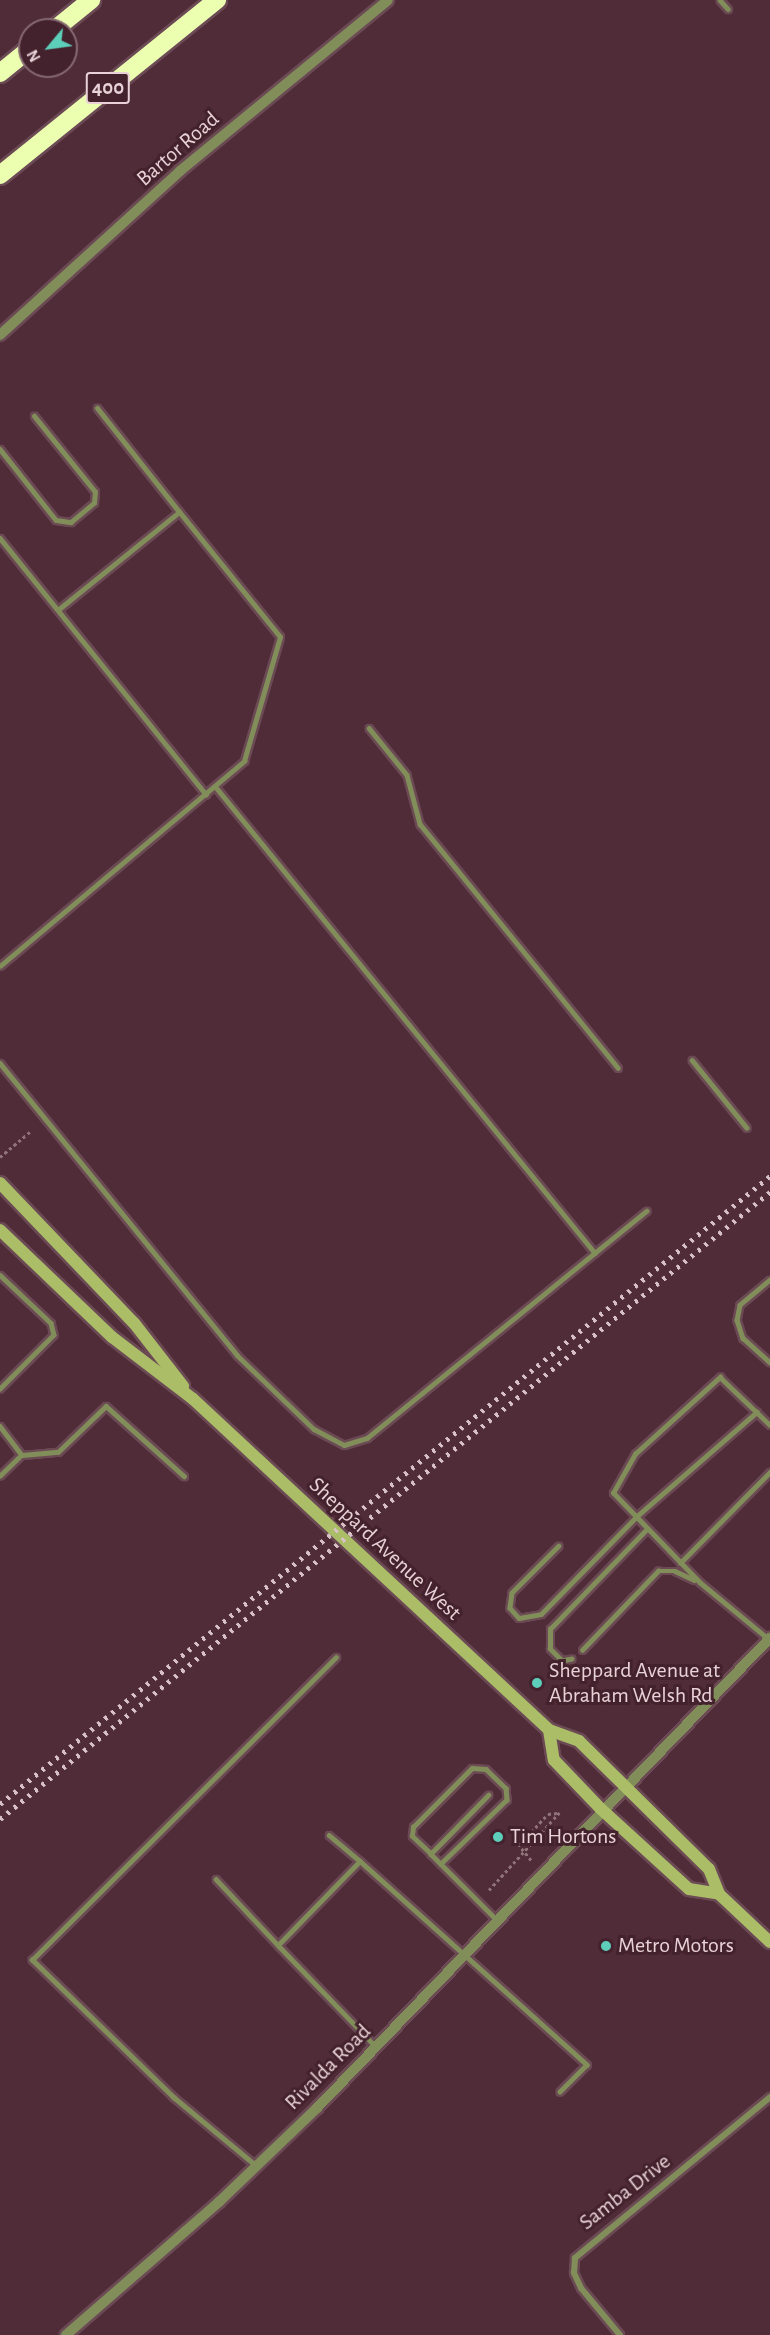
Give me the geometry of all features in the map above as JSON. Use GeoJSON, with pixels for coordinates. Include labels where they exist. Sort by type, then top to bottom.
{"type":"FeatureCollection","features":[{"type":"Feature","properties":{"kind":"highway"},"geometry":{"type":"LineString","coordinates":[[69,18],[91,0]]}},
{"type":"Feature","properties":{"kind":"highway","name":"400"},"geometry":{"type":"LineString","coordinates":[[0,175],[217,0]]}},
{"type":"Feature","properties":{"kind":"highway"},"geometry":{"type":"LineString","coordinates":[[0,73],[18,59]]}},
{"type":"Feature","properties":{"kind":"main road","name":"Sheppard Avenue West"},"geometry":{"type":"LineString","coordinates":[[0,1183],[134,1323],[193,1399]]}},
{"type":"Feature","properties":{"kind":"main road","name":"Sheppard Avenue West"},"geometry":{"type":"LineString","coordinates":[[0,1230],[112,1337],[193,1399],[549,1730],[579,1741],[709,1869],[719,1894],[770,1942]]}},
{"type":"Feature","properties":{"kind":"main road"},"geometry":{"type":"LineString","coordinates":[[549,1730],[554,1760],[602,1809],[689,1889],[719,1894]]}},
{"type":"Feature","properties":{"kind":"street","name":"Bartor Road"},"geometry":{"type":"LineString","coordinates":[[0,335],[180,171],[388,0]]}},
{"type":"Feature","properties":{"kind":"street","name":"Rivalda Road"},"geometry":{"type":"LineString","coordinates":[[66,2335],[256,2166],[498,1921],[622,1785],[769,1640]]}},
{"type":"Feature","properties":{"kind":"street","name":"Samba Drive"},"geometry":{"type":"LineString","coordinates":[[620,2335],[581,2288],[574,2273],[574,2258],[770,2097]]}},
{"type":"Feature","properties":{"kind":"lane"},"geometry":{"type":"LineString","coordinates":[[720,0],[728,9]]}},
{"type":"Feature","properties":{"kind":"lane"},"geometry":{"type":"LineString","coordinates":[[0,966],[244,761],[280,637],[97,408]]}},
{"type":"Feature","properties":{"kind":"lane"},"geometry":{"type":"LineString","coordinates":[[0,449],[57,520],[71,522],[94,503],[95,492],[34,416]]}},
{"type":"Feature","properties":{"kind":"lane"},"geometry":{"type":"LineString","coordinates":[[59,609],[179,512]]}},
{"type":"Feature","properties":{"kind":"lane"},"geometry":{"type":"LineString","coordinates":[[0,538],[206,794]]}},
{"type":"Feature","properties":{"kind":"lane"},"geometry":{"type":"LineString","coordinates":[[369,728],[407,775],[420,824],[618,1068]]}},
{"type":"Feature","properties":{"kind":"lane"},"geometry":{"type":"LineString","coordinates":[[215,786],[595,1253]]}},
{"type":"Feature","properties":{"kind":"lane"},"geometry":{"type":"LineString","coordinates":[[692,1060],[747,1128]]}},
{"type":"Feature","properties":{"kind":"lane"},"geometry":{"type":"LineString","coordinates":[[0,1063],[237,1355],[314,1429],[339,1443],[367,1438],[646,1211]]}},
{"type":"Feature","properties":{"kind":"lane"},"geometry":{"type":"LineString","coordinates":[[0,1275],[51,1323],[54,1335],[0,1389]]}},
{"type":"Feature","properties":{"kind":"lane"},"geometry":{"type":"LineString","coordinates":[[770,1280],[740,1305],[737,1320],[743,1338],[770,1362]]}},
{"type":"Feature","properties":{"kind":"lane"},"geometry":{"type":"LineString","coordinates":[[769,1640],[700,1583],[613,1493],[625,1469],[720,1377],[770,1425]]}},
{"type":"Feature","properties":{"kind":"lane"},"geometry":{"type":"LineString","coordinates":[[0,1476],[21,1455],[58,1452],[106,1406],[184,1476]]}},
{"type":"Feature","properties":{"kind":"lane"},"geometry":{"type":"LineString","coordinates":[[560,1546],[512,1593],[510,1608],[519,1618],[541,1614],[636,1517],[757,1412]]}},
{"type":"Feature","properties":{"kind":"lane"},"geometry":{"type":"LineString","coordinates":[[0,1426],[21,1455]]}},
{"type":"Feature","properties":{"kind":"lane"},"geometry":{"type":"LineString","coordinates":[[680,1563],[770,1472]]}},
{"type":"Feature","properties":{"kind":"lane"},"geometry":{"type":"LineString","coordinates":[[572,1659],[562,1661],[550,1649],[550,1629],[647,1529]]}},
{"type":"Feature","properties":{"kind":"lane"},"geometry":{"type":"LineString","coordinates":[[582,1650],[658,1571],[675,1570],[700,1583]]}},
{"type":"Feature","properties":{"kind":"lane"},"geometry":{"type":"LineString","coordinates":[[256,2166],[174,2098],[32,1960],[336,1657]]}},
{"type":"Feature","properties":{"kind":"lane"},"geometry":{"type":"LineString","coordinates":[[441,1864],[507,1800],[506,1788],[486,1769],[472,1768],[413,1827],[412,1836],[498,1921]]}},
{"type":"Feature","properties":{"kind":"lane"},"geometry":{"type":"LineString","coordinates":[[431,1854],[489,1795]]}},
{"type":"Feature","properties":{"kind":"lane"},"geometry":{"type":"LineString","coordinates":[[329,1835],[466,1954],[587,2065],[560,2092]]}},
{"type":"Feature","properties":{"kind":"lane"},"geometry":{"type":"LineString","coordinates":[[278,1945],[360,1861]]}},
{"type":"Feature","properties":{"kind":"lane"},"geometry":{"type":"LineString","coordinates":[[216,1879],[376,2047]]}},
{"type":"Feature","properties":{"kind":"path"},"geometry":{"type":"LineString","coordinates":[[0,1157],[30,1131]]}},
{"type":"Feature","properties":{"kind":"path"},"geometry":{"type":"LineString","coordinates":[[489,1890],[524,1851],[560,1812],[548,1814],[519,1845],[524,1851],[531,1860]]}},
{"type":"Feature","properties":{"kind":"railway"},"geometry":{"type":"LineString","coordinates":[[0,1804],[770,1176]]}},
{"type":"Feature","properties":{"kind":"railway"},"geometry":{"type":"LineString","coordinates":[[0,1819],[770,1192]]}},
{"type":"Feature","properties":{"kind":"place","name":"Sheppard Avenue at Abraham Welsh Rd"},"geometry":{"type":"Point","coordinates":[537,1683]}},
{"type":"Feature","properties":{"kind":"place","name":"Tim Hortons"},"geometry":{"type":"Point","coordinates":[498,1837]}},
{"type":"Feature","properties":{"kind":"place","name":"Metro Motors"},"geometry":{"type":"Point","coordinates":[606,1946]}}]}
